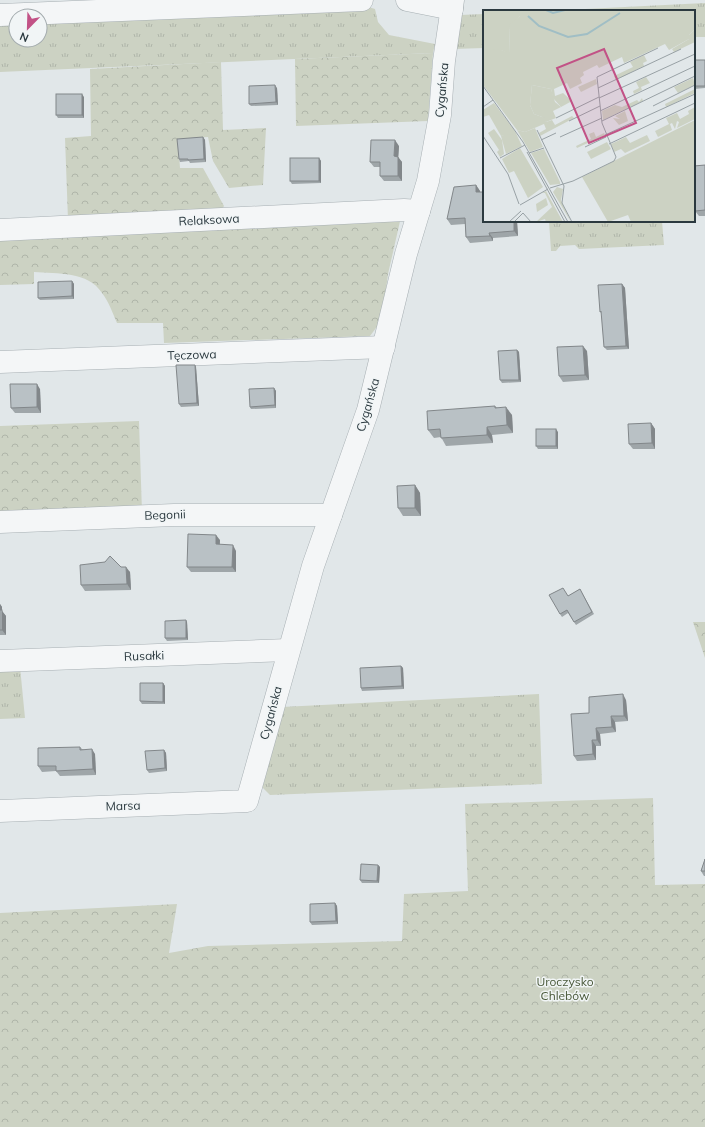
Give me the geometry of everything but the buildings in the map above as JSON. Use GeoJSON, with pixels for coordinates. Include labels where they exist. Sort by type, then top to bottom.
{"type":"FeatureCollection","features":[{"type":"Feature","properties":{"kind":"street"},"geometry":{"type":"LineString","coordinates":[[0,15],[362,0]]}},
{"type":"Feature","properties":{"kind":"street"},"geometry":{"type":"LineString","coordinates":[[407,0],[453,5]]}},
{"type":"Feature","properties":{"kind":"street","name":"Cygańska"},"geometry":{"type":"LineString","coordinates":[[247,801],[288,650],[313,566],[368,410],[406,254],[428,181],[440,115],[444,61],[453,5]]}},
{"type":"Feature","properties":{"kind":"street","name":"Relaksowa"},"geometry":{"type":"LineString","coordinates":[[0,230],[396,210],[419,211]]}},
{"type":"Feature","properties":{"kind":"street","name":"Tęczowa"},"geometry":{"type":"LineString","coordinates":[[0,362],[384,347]]}},
{"type":"Feature","properties":{"kind":"street","name":"Begonii"},"geometry":{"type":"LineString","coordinates":[[0,522],[174,515],[331,515]]}},
{"type":"Feature","properties":{"kind":"street","name":"Rusałki"},"geometry":{"type":"LineString","coordinates":[[0,661],[288,650]]}},
{"type":"Feature","properties":{"kind":"street","name":"Marsa"},"geometry":{"type":"LineString","coordinates":[[0,812],[247,801]]}},
{"type":"Feature","properties":{"kind":"green space"},"geometry":{"type":"Polygon","coordinates":[[[705,3],[705,37],[695,37],[695,10],[565,10],[705,3]]]}},
{"type":"Feature","properties":{"kind":"green space"},"geometry":{"type":"Polygon","coordinates":[[[362,5],[375,9],[378,22],[389,35],[435,44],[433,53],[0,72],[0,20],[8,20],[8,48],[48,48],[48,19],[362,5]]]}},
{"type":"Feature","properties":{"kind":"green space"},"geometry":{"type":"Polygon","coordinates":[[[483,14],[483,48],[453,49],[460,15],[483,14]]]}},
{"type":"Feature","properties":{"kind":"green space"},"geometry":{"type":"Polygon","coordinates":[[[433,53],[428,121],[296,126],[295,59],[433,53]]]}},
{"type":"Feature","properties":{"kind":"green space"},"geometry":{"type":"Polygon","coordinates":[[[221,62],[223,130],[266,128],[263,185],[229,188],[213,161],[208,137],[178,139],[180,168],[203,168],[224,206],[220,213],[68,220],[65,138],[91,136],[90,69],[221,62]]]}},
{"type":"Feature","properties":{"kind":"green space"},"geometry":{"type":"Polygon","coordinates":[[[401,217],[388,274],[382,320],[370,336],[164,343],[163,323],[117,323],[109,304],[102,293],[96,286],[80,277],[34,272],[34,284],[0,285],[0,234],[401,217]]]}},
{"type":"Feature","properties":{"kind":"green space"},"geometry":{"type":"Polygon","coordinates":[[[549,222],[662,222],[664,245],[579,249],[575,245],[560,246],[556,251],[551,251],[549,222]]]}},
{"type":"Feature","properties":{"kind":"green space"},"geometry":{"type":"Polygon","coordinates":[[[139,421],[142,512],[0,518],[0,426],[139,421]]]}},
{"type":"Feature","properties":{"kind":"green space"},"geometry":{"type":"Polygon","coordinates":[[[693,622],[705,622],[705,658],[693,622]]]}},
{"type":"Feature","properties":{"kind":"green space"},"geometry":{"type":"Polygon","coordinates":[[[0,667],[20,667],[25,718],[0,719],[0,667]]]}},
{"type":"Feature","properties":{"kind":"green space"},"geometry":{"type":"Polygon","coordinates":[[[539,694],[542,784],[270,795],[260,785],[282,707],[539,694]]]}},
{"type":"Feature","properties":{"kind":"green space","name":"Uroczysko Chlebów"},"geometry":{"type":"Polygon","coordinates":[[[653,798],[655,885],[705,884],[705,1127],[0,1127],[0,913],[177,904],[169,953],[208,946],[402,941],[404,894],[468,891],[465,804],[653,798]]]}}]}
